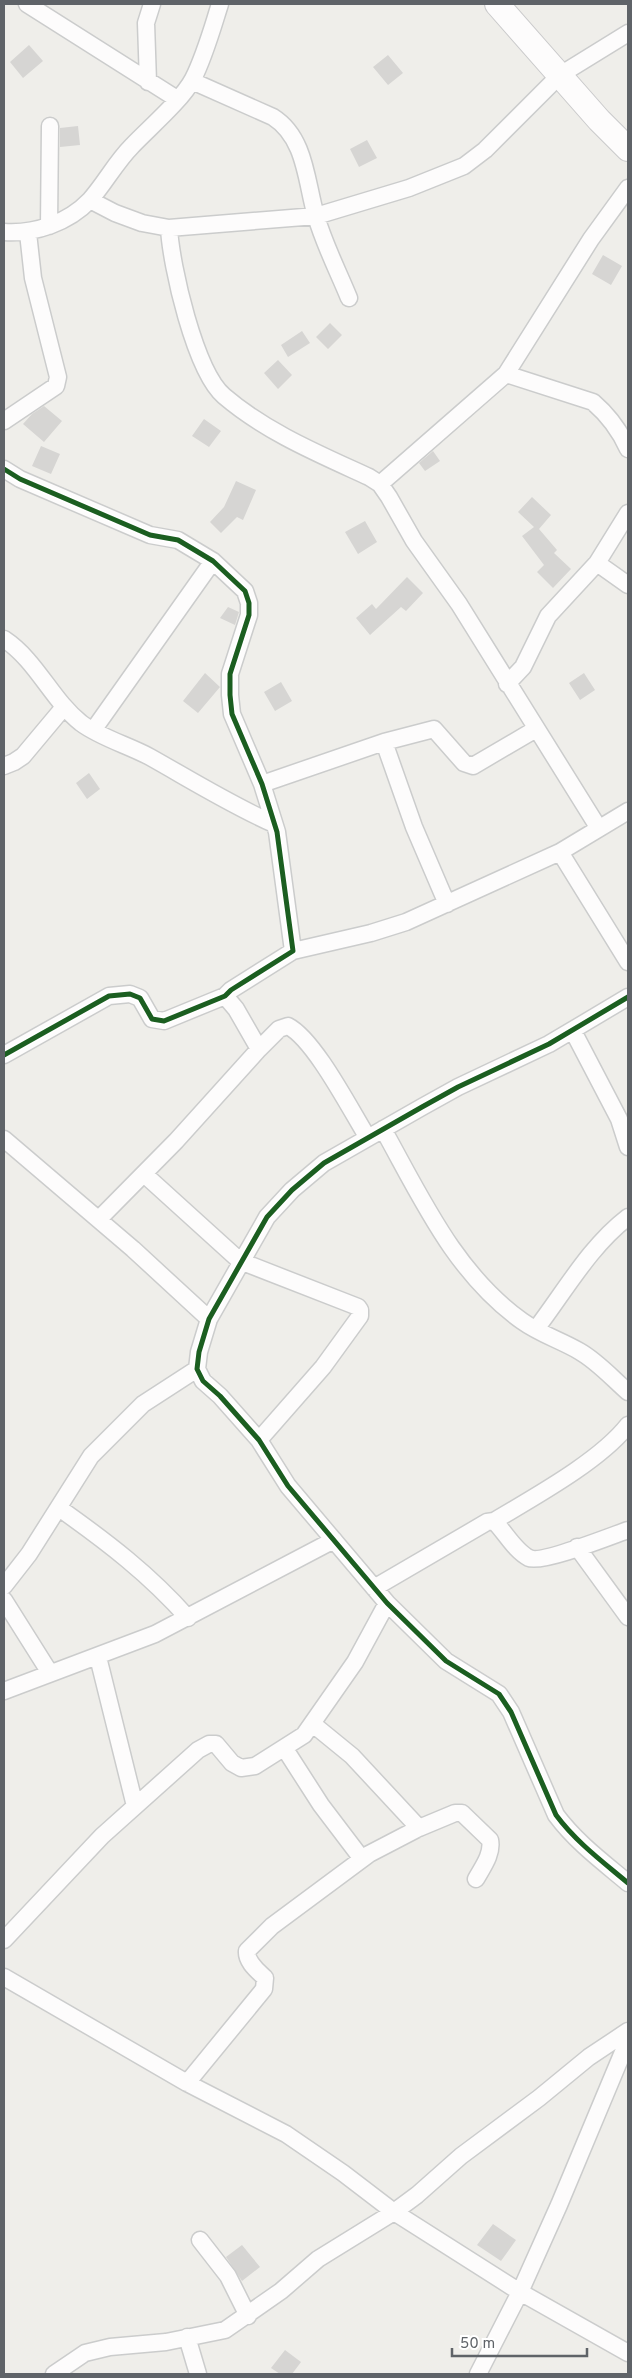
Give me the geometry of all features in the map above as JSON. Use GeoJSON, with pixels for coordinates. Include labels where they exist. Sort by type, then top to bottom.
{"type":"FeatureCollection","features":[{"type":"Feature","properties":{"kind":"street"},"geometry":{"type":"LineString","coordinates":[[27,4],[176,99]]}},
{"type":"Feature","properties":{"kind":"street"},"geometry":{"type":"LineString","coordinates":[[148,82],[146,23],[152,4]]}},
{"type":"Feature","properties":{"kind":"street"},"geometry":{"type":"LineString","coordinates":[[4,232],[28,233],[49,226],[79,209],[90,200],[123,155],[192,81],[202,59],[220,4]]}},
{"type":"Feature","properties":{"kind":"street"},"geometry":{"type":"LineString","coordinates":[[497,4],[599,120],[628,149]]}},
{"type":"Feature","properties":{"kind":"street"},"geometry":{"type":"LineString","coordinates":[[90,200],[142,223],[169,228],[316,216],[409,188],[464,166],[485,150],[560,75],[628,33]]}},
{"type":"Feature","properties":{"kind":"street"},"geometry":{"type":"LineString","coordinates":[[192,81],[283,124],[292,134],[312,191],[316,216],[349,298]]}},
{"type":"Feature","properties":{"kind":"street"},"geometry":{"type":"LineString","coordinates":[[49,226],[50,126]]}},
{"type":"Feature","properties":{"kind":"street"},"geometry":{"type":"LineString","coordinates":[[380,484],[506,374],[591,239],[628,188]]}},
{"type":"Feature","properties":{"kind":"street"},"geometry":{"type":"LineString","coordinates":[[169,228],[175,271],[188,322],[212,381],[222,395],[280,435],[380,484],[414,541],[459,604],[507,684],[598,827]]}},
{"type":"Feature","properties":{"kind":"street"},"geometry":{"type":"LineString","coordinates":[[4,421],[40,398],[56,386],[57,382],[56,368],[33,278],[28,233]]}},
{"type":"Feature","properties":{"kind":"street"},"geometry":{"type":"LineString","coordinates":[[506,374],[593,402],[603,411],[628,449]]}},
{"type":"Feature","properties":{"kind":"street"},"geometry":{"type":"LineString","coordinates":[[4,469],[20,479],[150,535],[178,540],[213,561],[245,591],[249,603],[249,615],[230,674],[232,714],[262,784],[274,824],[281,853],[293,951]]}},
{"type":"Feature","properties":{"kind":"street"},"geometry":{"type":"LineString","coordinates":[[507,684],[523,667],[548,616],[597,563],[628,513]]}},
{"type":"Feature","properties":{"kind":"street"},"geometry":{"type":"LineString","coordinates":[[94,729],[213,561]]}},
{"type":"Feature","properties":{"kind":"street"},"geometry":{"type":"LineString","coordinates":[[597,563],[628,585]]}},
{"type":"Feature","properties":{"kind":"street"},"geometry":{"type":"LineString","coordinates":[[4,639],[26,656],[64,707],[83,724],[149,756],[242,809],[274,824]]}},
{"type":"Feature","properties":{"kind":"street"},"geometry":{"type":"LineString","coordinates":[[4,766],[23,756],[64,707]]}},
{"type":"Feature","properties":{"kind":"street"},"geometry":{"type":"LineString","coordinates":[[262,784],[384,742],[434,729],[464,763],[474,766],[536,729]]}},
{"type":"Feature","properties":{"kind":"street"},"geometry":{"type":"LineString","coordinates":[[384,742],[414,827],[447,904]]}},
{"type":"Feature","properties":{"kind":"street"},"geometry":{"type":"LineString","coordinates":[[4,1055],[109,996],[130,994],[140,998],[152,1019],[164,1021],[225,996],[231,990],[293,951],[388,927],[447,904],[560,852],[628,810]]}},
{"type":"Feature","properties":{"kind":"street"},"geometry":{"type":"LineString","coordinates":[[560,852],[628,962]]}},
{"type":"Feature","properties":{"kind":"street"},"geometry":{"type":"LineString","coordinates":[[225,996],[236,1009],[259,1049]]}},
{"type":"Feature","properties":{"kind":"street"},"geometry":{"type":"LineString","coordinates":[[628,997],[573,1031],[458,1087],[324,1163],[292,1190],[267,1217],[240,1261],[209,1319],[199,1352],[197,1369],[203,1381],[220,1396],[259,1440],[288,1486],[374,1588],[446,1661],[499,1694],[511,1712],[556,1815],[577,1838],[628,1883]]}},
{"type":"Feature","properties":{"kind":"street"},"geometry":{"type":"LineString","coordinates":[[99,1219],[208,1107],[259,1049],[279,1029],[288,1026],[295,1030],[326,1070],[368,1138]]}},
{"type":"Feature","properties":{"kind":"street"},"geometry":{"type":"LineString","coordinates":[[573,1031],[619,1119],[628,1147]]}},
{"type":"Feature","properties":{"kind":"street"},"geometry":{"type":"LineString","coordinates":[[383,1130],[449,1247],[465,1268],[495,1299],[536,1330],[578,1350],[628,1392]]}},
{"type":"Feature","properties":{"kind":"street"},"geometry":{"type":"LineString","coordinates":[[4,1139],[99,1219],[209,1319]]}},
{"type":"Feature","properties":{"kind":"street"},"geometry":{"type":"LineString","coordinates":[[144,1174],[240,1261],[358,1307],[360,1310],[360,1316],[322,1367],[259,1440]]}},
{"type":"Feature","properties":{"kind":"street"},"geometry":{"type":"LineString","coordinates":[[536,1330],[593,1251],[611,1230],[628,1217]]}},
{"type":"Feature","properties":{"kind":"street"},"geometry":{"type":"LineString","coordinates":[[4,1586],[29,1554],[92,1456],[143,1404],[197,1369]]}},
{"type":"Feature","properties":{"kind":"street"},"geometry":{"type":"LineString","coordinates":[[374,1588],[468,1531],[487,1522],[494,1521],[596,1455],[628,1425]]}},
{"type":"Feature","properties":{"kind":"street"},"geometry":{"type":"LineString","coordinates":[[59,1508],[130,1560],[160,1587],[188,1618]]}},
{"type":"Feature","properties":{"kind":"street"},"geometry":{"type":"LineString","coordinates":[[494,1521],[526,1557],[534,1560],[554,1556],[628,1530]]}},
{"type":"Feature","properties":{"kind":"street"},"geometry":{"type":"LineString","coordinates":[[4,1691],[98,1657],[188,1618],[334,1540]]}},
{"type":"Feature","properties":{"kind":"street"},"geometry":{"type":"LineString","coordinates":[[577,1547],[628,1617]]}},
{"type":"Feature","properties":{"kind":"street"},"geometry":{"type":"LineString","coordinates":[[4,1600],[50,1673]]}},
{"type":"Feature","properties":{"kind":"street"},"geometry":{"type":"LineString","coordinates":[[4,1940],[102,1836],[168,1774],[209,1744],[216,1744],[220,1747],[232,1763],[241,1768],[255,1766],[285,1749],[304,1735],[314,1725],[356,1662],[388,1603]]}},
{"type":"Feature","properties":{"kind":"street"},"geometry":{"type":"LineString","coordinates":[[98,1657],[135,1806]]}},
{"type":"Feature","properties":{"kind":"street"},"geometry":{"type":"LineString","coordinates":[[314,1725],[352,1756],[418,1828]]}},
{"type":"Feature","properties":{"kind":"street"},"geometry":{"type":"LineString","coordinates":[[285,1749],[321,1805],[362,1859]]}},
{"type":"Feature","properties":{"kind":"street"},"geometry":{"type":"LineString","coordinates":[[187,2083],[264,1989],[266,1978],[254,1968],[247,1956],[248,1951],[272,1926],[362,1859],[418,1828],[456,1813],[462,1813],[468,1816],[490,1840],[491,1845],[476,1879]]}},
{"type":"Feature","properties":{"kind":"street"},"geometry":{"type":"LineString","coordinates":[[4,1977],[187,2083],[286,2134],[343,2172],[394,2212],[520,2292],[628,2352]]}},
{"type":"Feature","properties":{"kind":"street"},"geometry":{"type":"LineString","coordinates":[[54,2374],[85,2353],[110,2347],[186,2338],[225,2330],[248,2316],[318,2259],[394,2212],[417,2195],[461,2156],[539,2098],[589,2057],[628,2031]]}},
{"type":"Feature","properties":{"kind":"street"},"geometry":{"type":"LineString","coordinates":[[478,2374],[520,2292],[628,2040]]}},
{"type":"Feature","properties":{"kind":"street"},"geometry":{"type":"LineString","coordinates":[[200,2240],[228,2276],[248,2316]]}},
{"type":"Feature","properties":{"kind":"street"},"geometry":{"type":"LineString","coordinates":[[186,2338],[198,2374]]}},
{"type":"Feature","properties":{"kind":"building"},"geometry":{"type":"Polygon","coordinates":[[[29,45],[43,61],[23,78],[10,62],[29,45]]]}},
{"type":"Feature","properties":{"kind":"building"},"geometry":{"type":"Polygon","coordinates":[[[388,55],[403,73],[388,85],[373,67],[388,55]]]}},
{"type":"Feature","properties":{"kind":"building"},"geometry":{"type":"Polygon","coordinates":[[[78,126],[80,145],[60,147],[60,128],[78,126]]]}},
{"type":"Feature","properties":{"kind":"building"},"geometry":{"type":"Polygon","coordinates":[[[367,140],[377,158],[359,167],[350,149],[367,140]]]}},
{"type":"Feature","properties":{"kind":"building"},"geometry":{"type":"Polygon","coordinates":[[[603,255],[622,266],[611,285],[592,274],[603,255]]]}},
{"type":"Feature","properties":{"kind":"building"},"geometry":{"type":"Polygon","coordinates":[[[330,323],[342,335],[328,349],[316,337],[330,323]]]}},
{"type":"Feature","properties":{"kind":"building"},"geometry":{"type":"Polygon","coordinates":[[[302,331],[310,343],[288,357],[281,345],[302,331]]]}},
{"type":"Feature","properties":{"kind":"building"},"geometry":{"type":"Polygon","coordinates":[[[278,360],[292,375],[278,389],[264,373],[278,360]]]}},
{"type":"Feature","properties":{"kind":"building"},"geometry":{"type":"Polygon","coordinates":[[[44,406],[62,421],[44,442],[23,424],[32,414],[44,406]]]}},
{"type":"Feature","properties":{"kind":"building"},"geometry":{"type":"Polygon","coordinates":[[[204,419],[221,431],[209,447],[192,436],[204,419]]]}},
{"type":"Feature","properties":{"kind":"building"},"geometry":{"type":"Polygon","coordinates":[[[41,446],[60,454],[51,474],[32,466],[41,446]]]}},
{"type":"Feature","properties":{"kind":"building"},"geometry":{"type":"Polygon","coordinates":[[[433,451],[440,461],[425,471],[419,463],[433,451]]]}},
{"type":"Feature","properties":{"kind":"building"},"geometry":{"type":"Polygon","coordinates":[[[236,481],[256,490],[243,520],[237,517],[221,533],[210,522],[224,507],[236,481]]]}},
{"type":"Feature","properties":{"kind":"building"},"geometry":{"type":"Polygon","coordinates":[[[532,497],[551,515],[539,529],[557,550],[554,553],[571,569],[553,588],[537,572],[544,565],[522,536],[534,527],[518,512],[532,497]]]}},
{"type":"Feature","properties":{"kind":"building"},"geometry":{"type":"Polygon","coordinates":[[[365,521],[377,542],[358,554],[345,532],[365,521]]]}},
{"type":"Feature","properties":{"kind":"building"},"geometry":{"type":"Polygon","coordinates":[[[407,577],[423,593],[406,611],[401,607],[370,635],[356,618],[372,604],[376,609],[407,577]]]}},
{"type":"Feature","properties":{"kind":"building"},"geometry":{"type":"Polygon","coordinates":[[[228,607],[239,612],[235,625],[220,618],[228,607]]]}},
{"type":"Feature","properties":{"kind":"building"},"geometry":{"type":"Polygon","coordinates":[[[205,673],[220,687],[198,713],[183,701],[205,673]]]}},
{"type":"Feature","properties":{"kind":"building"},"geometry":{"type":"Polygon","coordinates":[[[584,673],[595,690],[580,700],[569,683],[584,673]]]}},
{"type":"Feature","properties":{"kind":"building"},"geometry":{"type":"Polygon","coordinates":[[[281,682],[292,701],[275,711],[264,692],[281,682]]]}},
{"type":"Feature","properties":{"kind":"building"},"geometry":{"type":"Polygon","coordinates":[[[89,773],[100,789],[87,799],[76,783],[89,773]]]}},
{"type":"Feature","properties":{"kind":"building"},"geometry":{"type":"Polygon","coordinates":[[[493,2224],[516,2240],[501,2261],[477,2245],[493,2224]]]}},
{"type":"Feature","properties":{"kind":"building"},"geometry":{"type":"Polygon","coordinates":[[[242,2245],[260,2267],[242,2281],[226,2257],[242,2245]]]}},
{"type":"Feature","properties":{"kind":"building"},"geometry":{"type":"Polygon","coordinates":[[[285,2350],[301,2362],[292,2374],[280,2374],[271,2368],[285,2350]]]}},
{"type":"Feature","properties":{"kind":"cycle path"},"geometry":{"type":"LineString","coordinates":[[4,469],[20,479],[150,535],[178,540],[213,561],[245,591],[249,603],[249,615],[230,674],[232,714],[262,784],[277,832],[293,951],[231,990],[225,996],[164,1021],[152,1019],[140,998],[130,994],[109,996],[4,1055]]}},
{"type":"Feature","properties":{"kind":"cycle path"},"geometry":{"type":"LineString","coordinates":[[628,997],[549,1044],[458,1087],[324,1163],[292,1190],[267,1217],[209,1319],[199,1352],[197,1369],[203,1381],[220,1396],[259,1440],[288,1486],[387,1603],[446,1661],[499,1694],[511,1712],[556,1815],[581,1843],[628,1883]]}}]}
